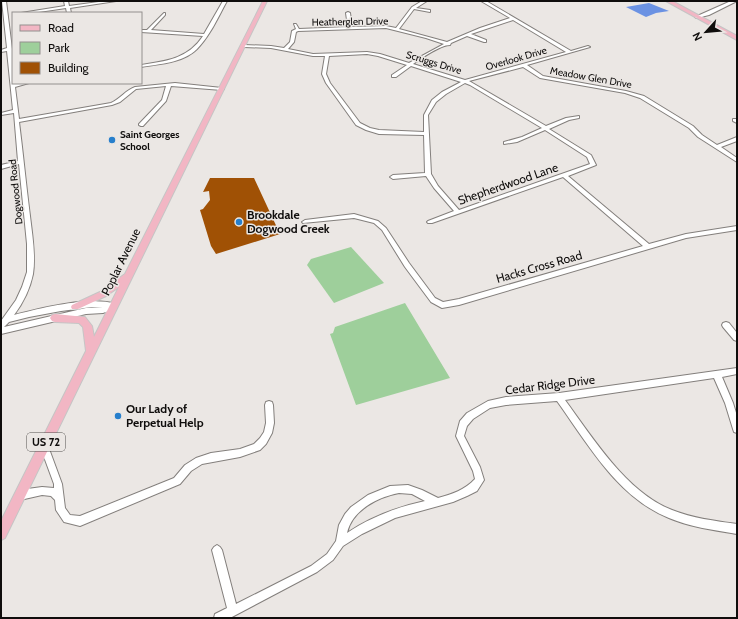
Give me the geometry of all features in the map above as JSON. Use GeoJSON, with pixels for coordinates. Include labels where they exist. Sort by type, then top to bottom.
{"type":"FeatureCollection","features":[{"type":"Feature","properties":{"kind":"main road","name":"Poplar Avenue"},"geometry":{"type":"LineString","coordinates":[[1,534],[265,1]]}},
{"type":"Feature","properties":{"kind":"main road"},"geometry":{"type":"LineString","coordinates":[[668,1],[737,38]]}},
{"type":"Feature","properties":{"kind":"main road"},"geometry":{"type":"LineString","coordinates":[[75,307],[103,294],[129,275]]}},
{"type":"Feature","properties":{"kind":"main road"},"geometry":{"type":"LineString","coordinates":[[55,318],[82,320],[87,326],[91,351]]}},
{"type":"Feature","properties":{"kind":"street","name":"Dogwood Road"},"geometry":{"type":"LineString","coordinates":[[4,1],[6,16],[4,25],[10,49],[12,74]]}},
{"type":"Feature","properties":{"kind":"street"},"geometry":{"type":"LineString","coordinates":[[66,1],[69,12]]}},
{"type":"Feature","properties":{"kind":"street"},"geometry":{"type":"LineString","coordinates":[[30,12],[114,1]]}},
{"type":"Feature","properties":{"kind":"street"},"geometry":{"type":"LineString","coordinates":[[142,66],[168,61],[183,56],[196,48],[225,1]]}},
{"type":"Feature","properties":{"kind":"street"},"geometry":{"type":"LineString","coordinates":[[397,29],[414,8],[425,1]]}},
{"type":"Feature","properties":{"kind":"street"},"geometry":{"type":"LineString","coordinates":[[483,1],[570,52]]}},
{"type":"Feature","properties":{"kind":"street"},"geometry":{"type":"LineString","coordinates":[[697,17],[709,14],[728,3],[735,1]]}},
{"type":"Feature","properties":{"kind":"street"},"geometry":{"type":"LineString","coordinates":[[414,8],[429,11]]}},
{"type":"Feature","properties":{"kind":"street"},"geometry":{"type":"LineString","coordinates":[[148,31],[164,14]]}},
{"type":"Feature","properties":{"kind":"street"},"geometry":{"type":"LineString","coordinates":[[348,14],[350,28]]}},
{"type":"Feature","properties":{"kind":"street"},"geometry":{"type":"LineString","coordinates":[[6,16],[12,15]]}},
{"type":"Feature","properties":{"kind":"street"},"geometry":{"type":"LineString","coordinates":[[394,76],[409,64],[449,44],[486,27],[512,18]]}},
{"type":"Feature","properties":{"kind":"street","name":"Heatherglen Drive"},"geometry":{"type":"LineString","coordinates":[[285,50],[292,42],[294,31],[297,28],[378,27],[397,29],[449,44]]}},
{"type":"Feature","properties":{"kind":"street"},"geometry":{"type":"LineString","coordinates":[[142,31],[204,35]]}},
{"type":"Feature","properties":{"kind":"street"},"geometry":{"type":"LineString","coordinates":[[469,35],[485,41]]}},
{"type":"Feature","properties":{"kind":"street","name":"Scruggs Drive"},"geometry":{"type":"LineString","coordinates":[[244,46],[265,46],[313,55],[367,53],[379,55],[466,82],[581,150],[589,156],[593,165]]}},
{"type":"Feature","properties":{"kind":"street","name":"Overlook Drive"},"geometry":{"type":"LineString","coordinates":[[428,174],[426,115],[434,101],[444,93],[466,82],[588,47]]}},
{"type":"Feature","properties":{"kind":"street"},"geometry":{"type":"LineString","coordinates":[[1,51],[10,49]]}},
{"type":"Feature","properties":{"kind":"street"},"geometry":{"type":"LineString","coordinates":[[327,55],[324,74],[328,83],[358,124],[379,132],[426,134]]}},
{"type":"Feature","properties":{"kind":"street","name":"Meadow Glen Drive"},"geometry":{"type":"LineString","coordinates":[[523,65],[542,77],[626,92],[642,97],[691,127],[698,135],[737,160]]}},
{"type":"Feature","properties":{"kind":"street"},"geometry":{"type":"LineString","coordinates":[[13,86],[22,84]]}},
{"type":"Feature","properties":{"kind":"street"},"geometry":{"type":"LineString","coordinates":[[141,125],[164,100],[168,84]]}},
{"type":"Feature","properties":{"kind":"street"},"geometry":{"type":"LineString","coordinates":[[17,121],[112,104],[118,102],[130,90],[135,88],[168,84],[185,84],[201,88],[222,89]]}},
{"type":"Feature","properties":{"kind":"street","name":"Dogwood Road"},"geometry":{"type":"LineString","coordinates":[[1,326],[4,320],[21,300],[30,272],[30,244],[13,86]]}},
{"type":"Feature","properties":{"kind":"street"},"geometry":{"type":"LineString","coordinates":[[1,114],[16,111]]}},
{"type":"Feature","properties":{"kind":"street"},"geometry":{"type":"LineString","coordinates":[[506,143],[516,142],[564,120],[577,117]]}},
{"type":"Feature","properties":{"kind":"street"},"geometry":{"type":"LineString","coordinates":[[717,147],[737,139]]}},
{"type":"Feature","properties":{"kind":"street"},"geometry":{"type":"LineString","coordinates":[[1,167],[20,162]]}},
{"type":"Feature","properties":{"kind":"street","name":"Shepherdwood Lane"},"geometry":{"type":"LineString","coordinates":[[430,222],[593,165]]}},
{"type":"Feature","properties":{"kind":"street"},"geometry":{"type":"LineString","coordinates":[[393,177],[402,175],[428,174],[436,187],[458,212]]}},
{"type":"Feature","properties":{"kind":"street"},"geometry":{"type":"LineString","coordinates":[[565,176],[648,246]]}},
{"type":"Feature","properties":{"kind":"street","name":"Hacks Cross Road"},"geometry":{"type":"LineString","coordinates":[[305,222],[354,216],[373,220],[380,224],[407,265],[430,296],[435,302],[442,305],[459,302],[686,236],[737,228]]}},
{"type":"Feature","properties":{"kind":"street"},"geometry":{"type":"LineString","coordinates":[[4,320],[75,307],[107,304],[114,306]]}},
{"type":"Feature","properties":{"kind":"street"},"geometry":{"type":"LineString","coordinates":[[1,331],[86,311],[102,310],[114,306]]}},
{"type":"Feature","properties":{"kind":"street"},"geometry":{"type":"LineString","coordinates":[[726,325],[737,338]]}},
{"type":"Feature","properties":{"kind":"street","name":"Cedar Ridge Drive"},"geometry":{"type":"LineString","coordinates":[[437,502],[455,498],[476,486],[480,480],[477,470],[460,436],[462,424],[470,416],[488,405],[506,401],[559,397],[737,371]]}},
{"type":"Feature","properties":{"kind":"street"},"geometry":{"type":"LineString","coordinates":[[717,375],[729,403],[737,430]]}},
{"type":"Feature","properties":{"kind":"street"},"geometry":{"type":"LineString","coordinates":[[559,397],[613,471],[632,491],[663,512],[702,523],[737,529]]}},
{"type":"Feature","properties":{"kind":"street"},"geometry":{"type":"LineString","coordinates":[[44,446],[58,484],[58,498],[61,510],[67,519],[80,521],[177,481],[188,468],[202,459],[253,449],[261,443],[268,432],[269,405]]}},
{"type":"Feature","properties":{"kind":"street"},"geometry":{"type":"LineString","coordinates":[[340,543],[344,524],[356,508],[371,497],[388,491],[408,490],[437,502]]}},
{"type":"Feature","properties":{"kind":"street"},"geometry":{"type":"LineString","coordinates":[[20,495],[42,491],[52,492],[58,498]]}},
{"type":"Feature","properties":{"kind":"street"},"geometry":{"type":"LineString","coordinates":[[219,618],[314,569],[330,557],[340,543],[349,536],[393,514],[412,507],[437,502]]}},
{"type":"Feature","properties":{"kind":"street"},"geometry":{"type":"LineString","coordinates":[[217,550],[233,611]]}},
{"type":"Feature","properties":{"kind":"green space"},"geometry":{"type":"Polygon","coordinates":[[[351,247],[384,283],[334,303],[307,265],[311,259],[351,247]]]}},
{"type":"Feature","properties":{"kind":"green space"},"geometry":{"type":"Polygon","coordinates":[[[405,303],[450,378],[356,405],[330,334],[333,333],[335,327],[405,303]]]}},
{"type":"Feature","properties":{"kind":"water"},"geometry":{"type":"Polygon","coordinates":[[[649,3],[669,11],[656,13],[646,17],[626,7],[649,3]]]}},
{"type":"Feature","properties":{"kind":"building","name":"Brookdale Dogwood Creek"},"geometry":{"type":"Polygon","coordinates":[[[210,178],[254,178],[280,234],[216,254],[211,246],[200,210],[203,209],[210,200],[209,191],[203,192],[210,178]]]}},
{"type":"Feature","properties":{"kind":"place","name":"Saint Georges School"},"geometry":{"type":"Point","coordinates":[112,140]}},
{"type":"Feature","properties":{"kind":"place","name":"Brookdale Dogwood Creek"},"geometry":{"type":"Point","coordinates":[239,222]}},
{"type":"Feature","properties":{"kind":"place","name":"Our Lady of Perpetual Help"},"geometry":{"type":"Point","coordinates":[118,416]}}]}
